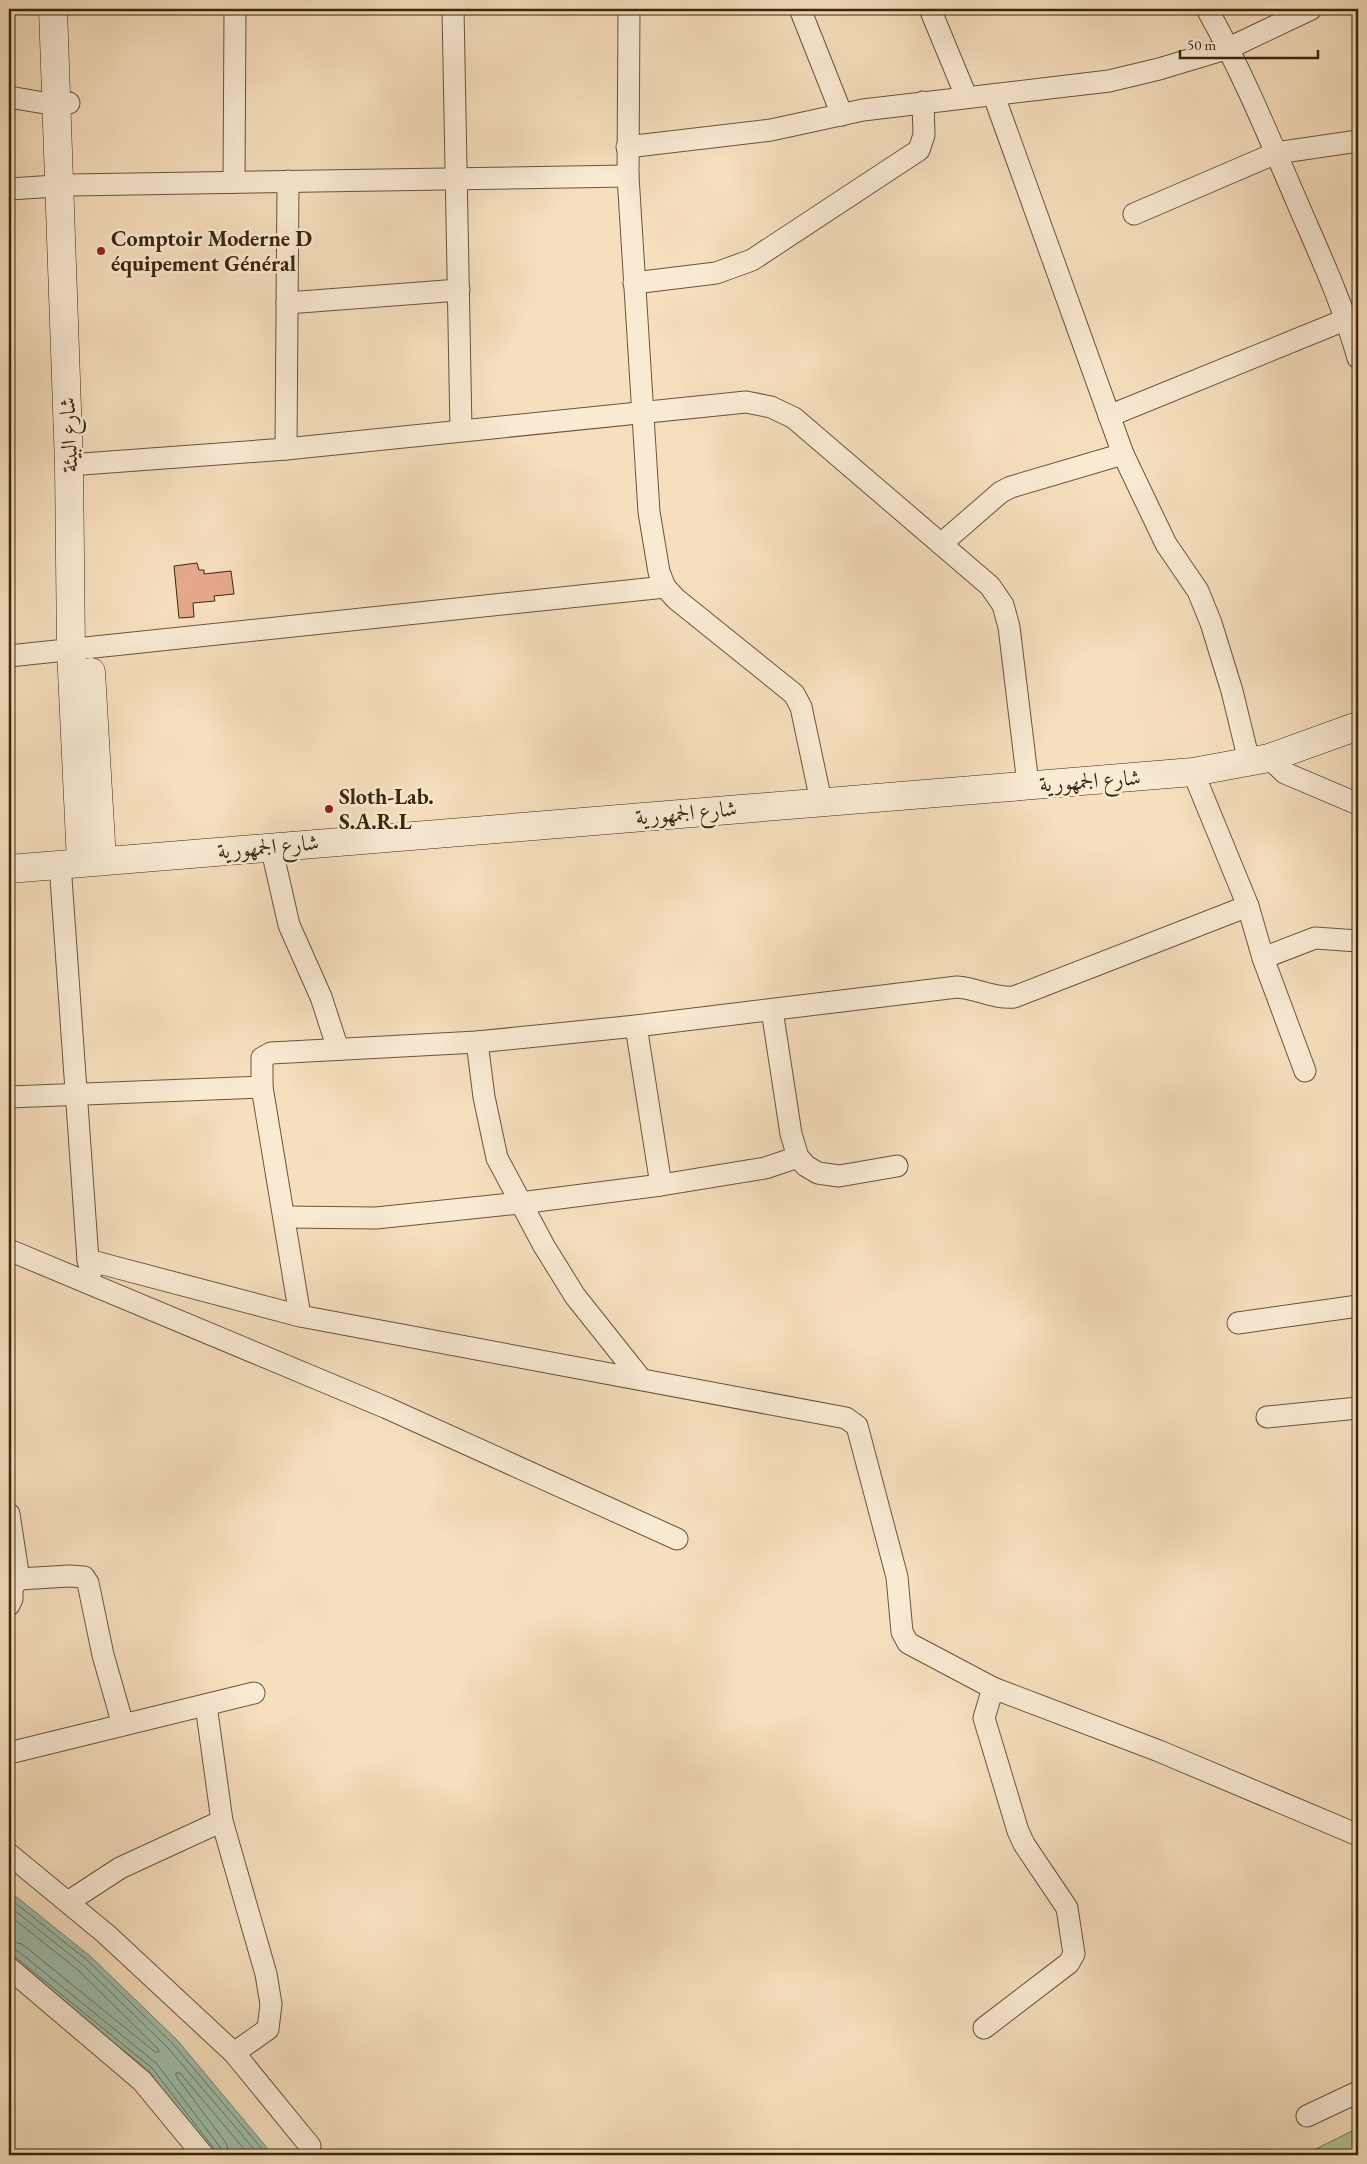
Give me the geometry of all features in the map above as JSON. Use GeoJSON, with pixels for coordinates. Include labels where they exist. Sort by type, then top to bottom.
{"type":"FeatureCollection","features":[{"type":"Feature","properties":{"kind":"main road","name":"شارع البيئة"},"geometry":{"type":"LineString","coordinates":[[53,9],[62,104],[78,465],[81,649],[81,862]]}},
{"type":"Feature","properties":{"kind":"main road","name":"شارع البيئة"},"geometry":{"type":"LineString","coordinates":[[62,104],[66,9]]}},
{"type":"Feature","properties":{"kind":"main road","name":"شارع الجمهورية"},"geometry":{"type":"LineString","coordinates":[[9,869],[271,846],[1192,772],[1259,759],[1358,726]]}},
{"type":"Feature","properties":{"kind":"street"},"geometry":{"type":"LineString","coordinates":[[234,182],[236,9]]}},
{"type":"Feature","properties":{"kind":"street"},"geometry":{"type":"LineString","coordinates":[[453,9],[462,430]]}},
{"type":"Feature","properties":{"kind":"street"},"geometry":{"type":"LineString","coordinates":[[630,9],[628,176],[641,413],[649,512],[659,572],[665,588],[676,599],[794,694],[801,707],[821,801]]}},
{"type":"Feature","properties":{"kind":"street"},"geometry":{"type":"LineString","coordinates":[[800,9],[842,115]]}},
{"type":"Feature","properties":{"kind":"street"},"geometry":{"type":"LineString","coordinates":[[932,9],[966,96]]}},
{"type":"Feature","properties":{"kind":"street"},"geometry":{"type":"LineString","coordinates":[[1208,9],[1229,48],[1276,153],[1347,319],[1358,358]]}},
{"type":"Feature","properties":{"kind":"street"},"geometry":{"type":"LineString","coordinates":[[627,147],[741,135],[842,115],[966,96],[994,96],[1109,81],[1159,69],[1229,48],[1311,9]]}},
{"type":"Feature","properties":{"kind":"street"},"geometry":{"type":"LineString","coordinates":[[994,96],[1123,454],[1171,554],[1181,563],[1198,591],[1211,623],[1232,691],[1259,759],[1290,776],[1358,804]]}},
{"type":"Feature","properties":{"kind":"street"},"geometry":{"type":"LineString","coordinates":[[9,97],[62,104]]}},
{"type":"Feature","properties":{"kind":"street"},"geometry":{"type":"LineString","coordinates":[[634,283],[716,273],[752,260],[919,150],[924,135],[923,102]]}},
{"type":"Feature","properties":{"kind":"street"},"geometry":{"type":"LineString","coordinates":[[1134,214],[1276,153],[1358,141]]}},
{"type":"Feature","properties":{"kind":"street"},"geometry":{"type":"LineString","coordinates":[[9,189],[65,185],[628,176]]}},
{"type":"Feature","properties":{"kind":"street"},"geometry":{"type":"LineString","coordinates":[[286,449],[288,181]]}},
{"type":"Feature","properties":{"kind":"street"},"geometry":{"type":"LineString","coordinates":[[287,303],[459,290]]}},
{"type":"Feature","properties":{"kind":"street"},"geometry":{"type":"LineString","coordinates":[[1109,416],[1347,319]]}},
{"type":"Feature","properties":{"kind":"street"},"geometry":{"type":"LineString","coordinates":[[78,465],[286,449],[746,402],[771,407],[794,418],[990,586],[1003,606],[1009,627],[1028,784]]}},
{"type":"Feature","properties":{"kind":"street"},"geometry":{"type":"LineString","coordinates":[[941,544],[1001,492],[1011,486],[1123,454]]}},
{"type":"Feature","properties":{"kind":"street"},"geometry":{"type":"LineString","coordinates":[[9,656],[665,588]]}},
{"type":"Feature","properties":{"kind":"street"},"geometry":{"type":"LineString","coordinates":[[1192,772],[1248,906],[1262,958],[1306,1070]]}},
{"type":"Feature","properties":{"kind":"street"},"geometry":{"type":"LineString","coordinates":[[271,846],[289,925],[322,997],[338,1049]]}},
{"type":"Feature","properties":{"kind":"street"},"geometry":{"type":"LineString","coordinates":[[81,862],[75,1094],[88,1260],[95,1286]]}},
{"type":"Feature","properties":{"kind":"street"},"geometry":{"type":"LineString","coordinates":[[300,1316],[262,1087],[262,1058],[271,1054],[477,1042],[636,1026],[957,987],[970,988],[1004,998],[1014,997],[1248,906]]}},
{"type":"Feature","properties":{"kind":"street"},"geometry":{"type":"LineString","coordinates":[[1262,958],[1315,938],[1358,942]]}},
{"type":"Feature","properties":{"kind":"street"},"geometry":{"type":"LineString","coordinates":[[772,1010],[791,1134],[798,1156],[806,1166],[818,1173],[839,1176],[897,1166]]}},
{"type":"Feature","properties":{"kind":"street"},"geometry":{"type":"LineString","coordinates":[[636,1026],[661,1185]]}},
{"type":"Feature","properties":{"kind":"street"},"geometry":{"type":"LineString","coordinates":[[477,1042],[484,1097],[497,1158],[520,1203],[575,1296],[641,1379]]}},
{"type":"Feature","properties":{"kind":"street"},"geometry":{"type":"LineString","coordinates":[[9,1097],[262,1087]]}},
{"type":"Feature","properties":{"kind":"street"},"geometry":{"type":"LineString","coordinates":[[284,1217],[376,1218],[520,1203],[661,1185],[765,1168],[798,1156]]}},
{"type":"Feature","properties":{"kind":"street"},"geometry":{"type":"LineString","coordinates":[[9,1250],[387,1408],[677,1539]]}},
{"type":"Feature","properties":{"kind":"street"},"geometry":{"type":"LineString","coordinates":[[88,1260],[300,1316],[846,1418],[854,1422],[897,1577],[904,1639],[993,1688],[1159,1751],[1358,1835]]}},
{"type":"Feature","properties":{"kind":"street"},"geometry":{"type":"LineString","coordinates":[[1238,1323],[1358,1306]]}},
{"type":"Feature","properties":{"kind":"street"},"geometry":{"type":"LineString","coordinates":[[1267,1417],[1358,1408]]}},
{"type":"Feature","properties":{"kind":"street"},"geometry":{"type":"LineString","coordinates":[[9,1514],[19,1579],[12,1588],[12,1599],[9,1605]]}},
{"type":"Feature","properties":{"kind":"street"},"geometry":{"type":"LineString","coordinates":[[19,1579],[84,1577],[88,1583],[102,1654],[123,1725]]}},
{"type":"Feature","properties":{"kind":"street"},"geometry":{"type":"LineString","coordinates":[[984,2028],[1069,1964],[1074,1954],[1067,1908],[1024,1844],[1014,1820],[984,1718],[993,1688]]}},
{"type":"Feature","properties":{"kind":"street"},"geometry":{"type":"LineString","coordinates":[[9,1753],[254,1693]]}},
{"type":"Feature","properties":{"kind":"street"},"geometry":{"type":"LineString","coordinates":[[206,1705],[222,1821],[266,1974],[271,2004],[268,2029],[234,2053]]}},
{"type":"Feature","properties":{"kind":"street"},"geometry":{"type":"LineString","coordinates":[[68,1902],[120,1868],[222,1821]]}},
{"type":"Feature","properties":{"kind":"street"},"geometry":{"type":"LineString","coordinates":[[9,1854],[156,1978],[234,2053],[310,2146]]}},
{"type":"Feature","properties":{"kind":"street"},"geometry":{"type":"LineString","coordinates":[[9,1968],[142,2081],[203,2155]]}},
{"type":"Feature","properties":{"kind":"street"},"geometry":{"type":"LineString","coordinates":[[1307,2116],[1358,2092]]}},
{"type":"Feature","properties":{"kind":"shaded area"},"geometry":{"type":"Polygon","coordinates":[[[1358,2128],[1358,2155],[1304,2155],[1358,2128]]]}},
{"type":"Feature","properties":{"kind":"water"},"geometry":{"type":"Polygon","coordinates":[[[9,1891],[90,1956],[177,2040],[273,2155],[212,2155],[149,2071],[9,1958],[9,1891]]]}},
{"type":"Feature","properties":{"kind":"building"},"geometry":{"type":"Polygon","coordinates":[[[197,563],[199,570],[204,570],[204,574],[231,571],[234,594],[214,596],[215,601],[193,603],[194,617],[179,618],[174,566],[197,563]]]}},
{"type":"Feature","properties":{"kind":"place","name":"Comptoir Moderne D équipement Général"},"geometry":{"type":"Point","coordinates":[101,251]}},
{"type":"Feature","properties":{"kind":"place","name":"Sloth-Lab. S.A.R.L"},"geometry":{"type":"Point","coordinates":[329,809]}}]}
